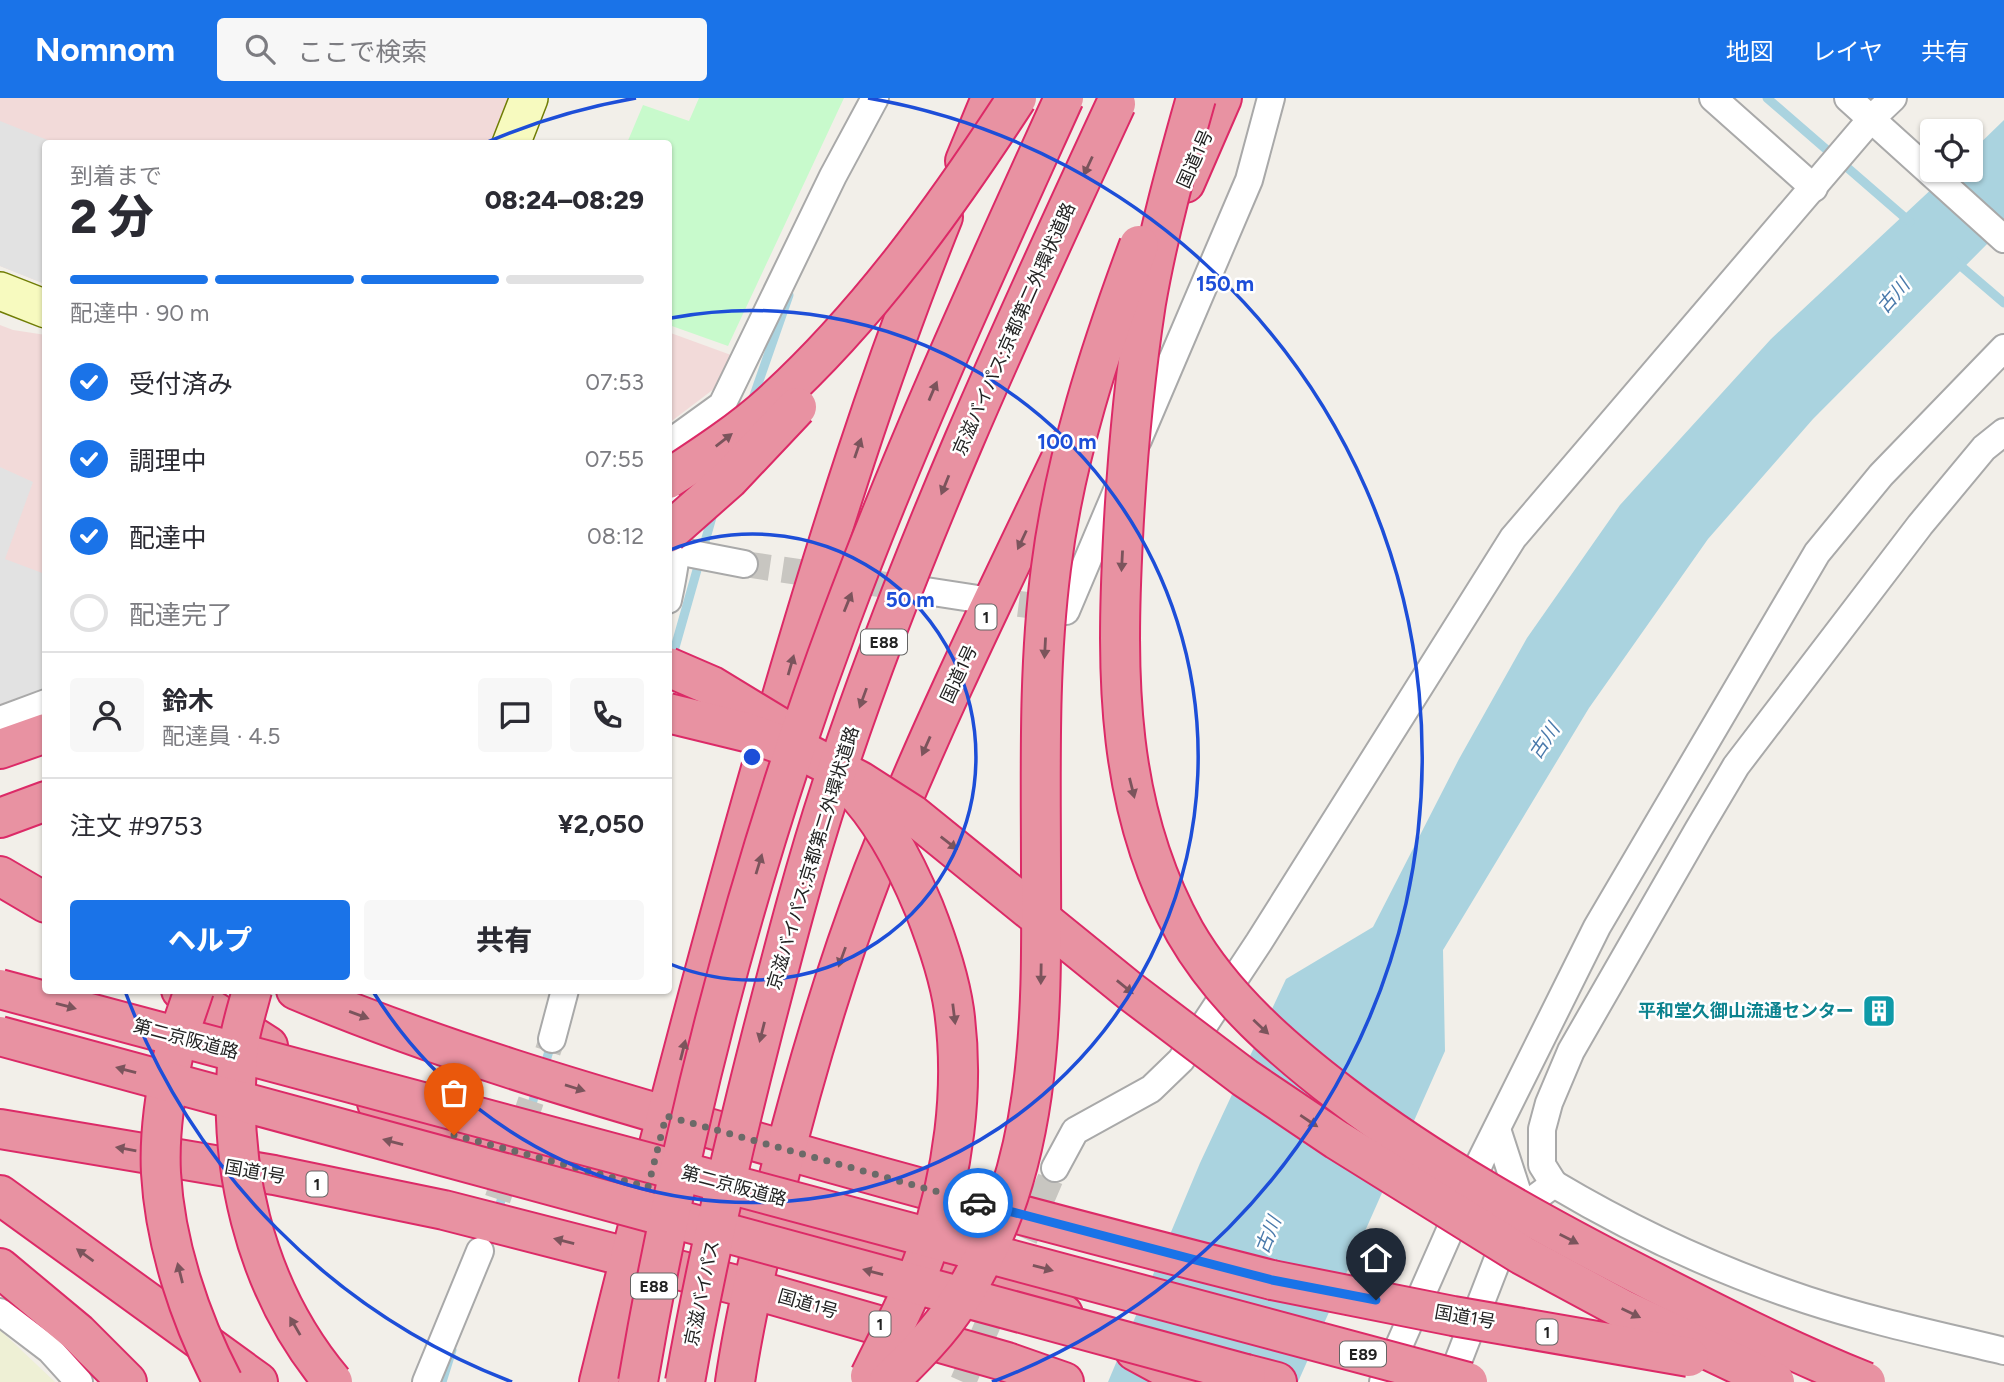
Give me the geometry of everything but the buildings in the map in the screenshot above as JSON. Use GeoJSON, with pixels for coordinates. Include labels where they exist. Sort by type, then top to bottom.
{"type":"FeatureCollection","features":[{"type":"Feature","properties":{"kind":"highway"},"geometry":{"type":"LineString","coordinates":[[599,1382],[630,1258],[662,1189],[666,1116],[746,819],[852,464],[906,310],[991,98]]}},
{"type":"Feature","properties":{"kind":"highway"},"geometry":{"type":"LineString","coordinates":[[673,542],[797,407],[862,328],[926,242],[1017,98]]}},
{"type":"Feature","properties":{"kind":"highway","name":"E88"},"geometry":{"type":"LineString","coordinates":[[638,1382],[655,1282],[662,1189],[696,1098],[739,930],[784,782],[841,618],[933,391],[1064,98]]}},
{"type":"Feature","properties":{"kind":"highway","name":"京滋バイパス;京都第二外環状道路"},"geometry":{"type":"LineString","coordinates":[[721,1204],[781,960],[831,788],[890,624],[954,463],[1032,285],[1119,98]]}},
{"type":"Feature","properties":{"kind":"highway"},"geometry":{"type":"LineString","coordinates":[[888,1382],[958,1303],[979,1267],[997,1228],[1024,1145],[1034,1090],[1040,1030],[1044,650],[1051,569],[1063,492],[1108,327],[1195,98]]}},
{"type":"Feature","properties":{"kind":"highway"},"geometry":{"type":"LineString","coordinates":[[1195,98],[1163,221],[1143,328],[1125,491],[1120,646],[1129,778],[1153,862],[1187,934],[1215,976],[1256,1024],[1368,1115],[1453,1172],[1548,1228],[1678,1295],[1826,1366],[1866,1382]]}},
{"type":"Feature","properties":{"kind":"highway","name":"国道1号"},"geometry":{"type":"LineString","coordinates":[[735,1382],[768,1218],[813,1045],[873,872],[908,787],[1109,357],[1222,98]]}},
{"type":"Feature","properties":{"kind":"highway"},"geometry":{"type":"LineString","coordinates":[[672,477],[770,405],[826,350],[925,229],[986,146]]}},
{"type":"Feature","properties":{"kind":"highway"},"geometry":{"type":"LineString","coordinates":[[672,669],[712,686],[760,713],[810,748],[854,790],[890,839],[917,890],[940,947],[954,1009],[958,1071],[956,1129],[943,1194],[927,1250],[903,1310],[867,1382]]}},
{"type":"Feature","properties":{"kind":"highway"},"geometry":{"type":"LineString","coordinates":[[672,714],[746,732],[806,753],[860,781],[922,822],[1130,991],[1245,1078],[1337,1140],[1522,1255],[1624,1310],[1775,1382]]}},
{"type":"Feature","properties":{"kind":"highway"},"geometry":{"type":"LineString","coordinates":[[0,749],[42,734]]}},
{"type":"Feature","properties":{"kind":"highway"},"geometry":{"type":"LineString","coordinates":[[0,818],[42,802]]}},
{"type":"Feature","properties":{"kind":"highway"},"geometry":{"type":"LineString","coordinates":[[0,869],[42,885]]}},
{"type":"Feature","properties":{"kind":"highway"},"geometry":{"type":"LineString","coordinates":[[0,876],[42,900]]}},
{"type":"Feature","properties":{"kind":"highway","name":"第二京阪道路"},"geometry":{"type":"LineString","coordinates":[[0,989],[1468,1382]]}},
{"type":"Feature","properties":{"kind":"highway"},"geometry":{"type":"LineString","coordinates":[[187,994],[286,1057],[375,1102],[454,1135],[662,1189],[719,1240],[752,1289]]}},
{"type":"Feature","properties":{"kind":"highway"},"geometry":{"type":"LineString","coordinates":[[193,994],[173,1055],[164,1113],[161,1173],[168,1226],[185,1290],[223,1382]]}},
{"type":"Feature","properties":{"kind":"highway"},"geometry":{"type":"LineString","coordinates":[[251,994],[241,1034],[236,1077],[236,1133],[242,1187],[254,1235],[271,1282],[295,1328],[333,1382]]}},
{"type":"Feature","properties":{"kind":"highway","name":"国道1号"},"geometry":{"type":"LineString","coordinates":[[307,994],[496,1065],[785,1150],[1067,1228],[1272,1280],[1453,1316],[1823,1382]]}},
{"type":"Feature","properties":{"kind":"highway"},"geometry":{"type":"LineString","coordinates":[[0,1036],[1277,1382]]}},
{"type":"Feature","properties":{"kind":"highway"},"geometry":{"type":"LineString","coordinates":[[666,1116],[679,1148],[696,1171],[719,1194],[741,1208],[768,1218],[959,1269],[1035,1300],[1192,1382]]}},
{"type":"Feature","properties":{"kind":"highway","name":"国道1号"},"geometry":{"type":"LineString","coordinates":[[0,1129],[248,1171],[444,1210],[752,1289],[1007,1362],[1065,1382]]}},
{"type":"Feature","properties":{"kind":"highway"},"geometry":{"type":"LineString","coordinates":[[0,1195],[258,1382]]}},
{"type":"Feature","properties":{"kind":"highway","name":"京滋バイパス"},"geometry":{"type":"LineString","coordinates":[[685,1382],[700,1297],[721,1204]]}},
{"type":"Feature","properties":{"kind":"highway"},"geometry":{"type":"LineString","coordinates":[[0,1268],[78,1333],[127,1382]]}},
{"type":"Feature","properties":{"kind":"street"},"geometry":{"type":"LineString","coordinates":[[512,140],[529,98]]}},
{"type":"Feature","properties":{"kind":"street"},"geometry":{"type":"LineString","coordinates":[[672,441],[722,405],[833,176],[875,98]]}},
{"type":"Feature","properties":{"kind":"street"},"geometry":{"type":"LineString","coordinates":[[1051,608],[1066,611],[1249,180],[1271,98]]}},
{"type":"Feature","properties":{"kind":"street"},"geometry":{"type":"LineString","coordinates":[[1713,98],[1814,188]]}},
{"type":"Feature","properties":{"kind":"street"},"geometry":{"type":"LineString","coordinates":[[1848,98],[2004,239]]}},
{"type":"Feature","properties":{"kind":"street"},"geometry":{"type":"LineString","coordinates":[[1055,1168],[1075,1131],[1151,1089],[1181,1060],[1266,931],[1513,538],[1814,188],[1878,124],[1893,98]]}},
{"type":"Feature","properties":{"kind":"street"},"geometry":{"type":"LineString","coordinates":[[0,291],[42,307]]}},
{"type":"Feature","properties":{"kind":"street"},"geometry":{"type":"LineString","coordinates":[[1383,1382],[1441,1245],[1597,927],[1817,552],[1881,475],[2004,348]]}},
{"type":"Feature","properties":{"kind":"street"},"geometry":{"type":"LineString","coordinates":[[2004,432],[1984,448],[1920,525],[1736,766],[1572,1051],[1549,1103],[1542,1129],[1542,1164],[1554,1184],[1606,1215],[1704,1261],[1807,1300],[2004,1351]]}},
{"type":"Feature","properties":{"kind":"street"},"geometry":{"type":"LineString","coordinates":[[672,507],[673,542],[744,564]]}},
{"type":"Feature","properties":{"kind":"street"},"geometry":{"type":"LineString","coordinates":[[900,587],[978,599]]}},
{"type":"Feature","properties":{"kind":"street"},"geometry":{"type":"LineString","coordinates":[[0,720],[42,705]]}},
{"type":"Feature","properties":{"kind":"street"},"geometry":{"type":"LineString","coordinates":[[552,1039],[564,994]]}},
{"type":"Feature","properties":{"kind":"street"},"geometry":{"type":"LineString","coordinates":[[1497,1129],[1522,1206]]}},
{"type":"Feature","properties":{"kind":"street"},"geometry":{"type":"LineString","coordinates":[[1450,1382],[1516,1212],[1554,1184]]}},
{"type":"Feature","properties":{"kind":"street"},"geometry":{"type":"LineString","coordinates":[[426,1382],[480,1251]]}},
{"type":"Feature","properties":{"kind":"street"},"geometry":{"type":"LineString","coordinates":[[0,1312],[50,1350],[79,1382]]}},
{"type":"Feature","properties":{"kind":"shaded area"},"geometry":{"type":"Polygon","coordinates":[[[0,98],[509,98],[492,140],[42,140],[42,283],[0,266],[0,98]]]}},
{"type":"Feature","properties":{"kind":"shaded area"},"geometry":{"type":"Polygon","coordinates":[[[0,121],[48,140],[42,140],[42,283],[0,266],[0,121]]]}},
{"type":"Feature","properties":{"kind":"shaded area"},"geometry":{"type":"Polygon","coordinates":[[[0,325],[42,334],[42,689],[0,704],[0,325]]]}},
{"type":"Feature","properties":{"kind":"shaded area"},"geometry":{"type":"Polygon","coordinates":[[[672,333],[731,355],[723,382],[672,421],[672,333]]]}},
{"type":"Feature","properties":{"kind":"shaded area"},"geometry":{"type":"Polygon","coordinates":[[[0,467],[33,482],[5,559],[42,573],[42,689],[0,704],[0,467]]]}},
{"type":"Feature","properties":{"kind":"green space"},"geometry":{"type":"Polygon","coordinates":[[[699,98],[844,98],[728,346],[672,326],[672,140],[628,140],[643,105],[689,121],[699,98]]]}},
{"type":"Feature","properties":{"kind":"green space"},"geometry":{"type":"Polygon","coordinates":[[[0,1330],[55,1382],[0,1382],[0,1330]]]}},
{"type":"Feature","properties":{"kind":"water","name":"古川"},"geometry":{"type":"Polygon","coordinates":[[[2004,120],[2004,227],[1813,419],[1708,539],[1589,708],[1443,950],[1445,1051],[1298,1382],[1108,1382],[1200,1163],[1286,979],[1373,927],[1459,759],[1527,638],[1620,505],[1771,339],[1939,182],[1983,182],[1983,140],[2004,120]]]}},
{"type":"Feature","properties":{"kind":"waterway"},"geometry":{"type":"LineString","coordinates":[[1767,98],[1910,222]]}},
{"type":"Feature","properties":{"kind":"waterway"},"geometry":{"type":"LineString","coordinates":[[1955,261],[2004,303]]}},
{"type":"Feature","properties":{"kind":"waterway"},"geometry":{"type":"LineString","coordinates":[[751,404],[789,295]]}},
{"type":"Feature","properties":{"kind":"waterway"},"geometry":{"type":"LineString","coordinates":[[672,658],[714,510]]}},
{"type":"Feature","properties":{"kind":"waterway"},"geometry":{"type":"LineString","coordinates":[[543,1071],[552,1041]]}},
{"type":"Feature","properties":{"kind":"waterway"},"geometry":{"type":"LineString","coordinates":[[527,1121],[537,1087]]}},
{"type":"Feature","properties":{"kind":"waterway"},"geometry":{"type":"LineString","coordinates":[[497,1214],[506,1184]]}},
{"type":"Feature","properties":{"kind":"waterway"},"geometry":{"type":"LineString","coordinates":[[442,1382],[452,1350]]}},
{"type":"Feature","properties":{"kind":"tunnel"},"geometry":{"type":"LineString","coordinates":[[744,564],[900,587]]}},
{"type":"Feature","properties":{"kind":"tunnel"},"geometry":{"type":"LineString","coordinates":[[980,599],[1051,608]]}},
{"type":"Feature","properties":{"kind":"tunnel"},"geometry":{"type":"LineString","coordinates":[[485,1236],[552,1039]]}},
{"type":"Feature","properties":{"kind":"tunnel"},"geometry":{"type":"LineString","coordinates":[[963,1382],[1055,1168]]}},
{"type":"Feature","properties":{"kind":"way so far"},"geometry":{"type":"LineString","coordinates":[[454,1135],[648,1187],[666,1116],[978,1203]]}},
{"type":"Feature","properties":{"kind":"place","name":"平和堂久御山流通センター"},"geometry":{"type":"Point","coordinates":[1879,1011]}},
{"type":"Feature","properties":{"kind":"route"},"geometry":{"type":"LineString","coordinates":[[978,1203],[1272,1280],[1376,1300]]}}]}
